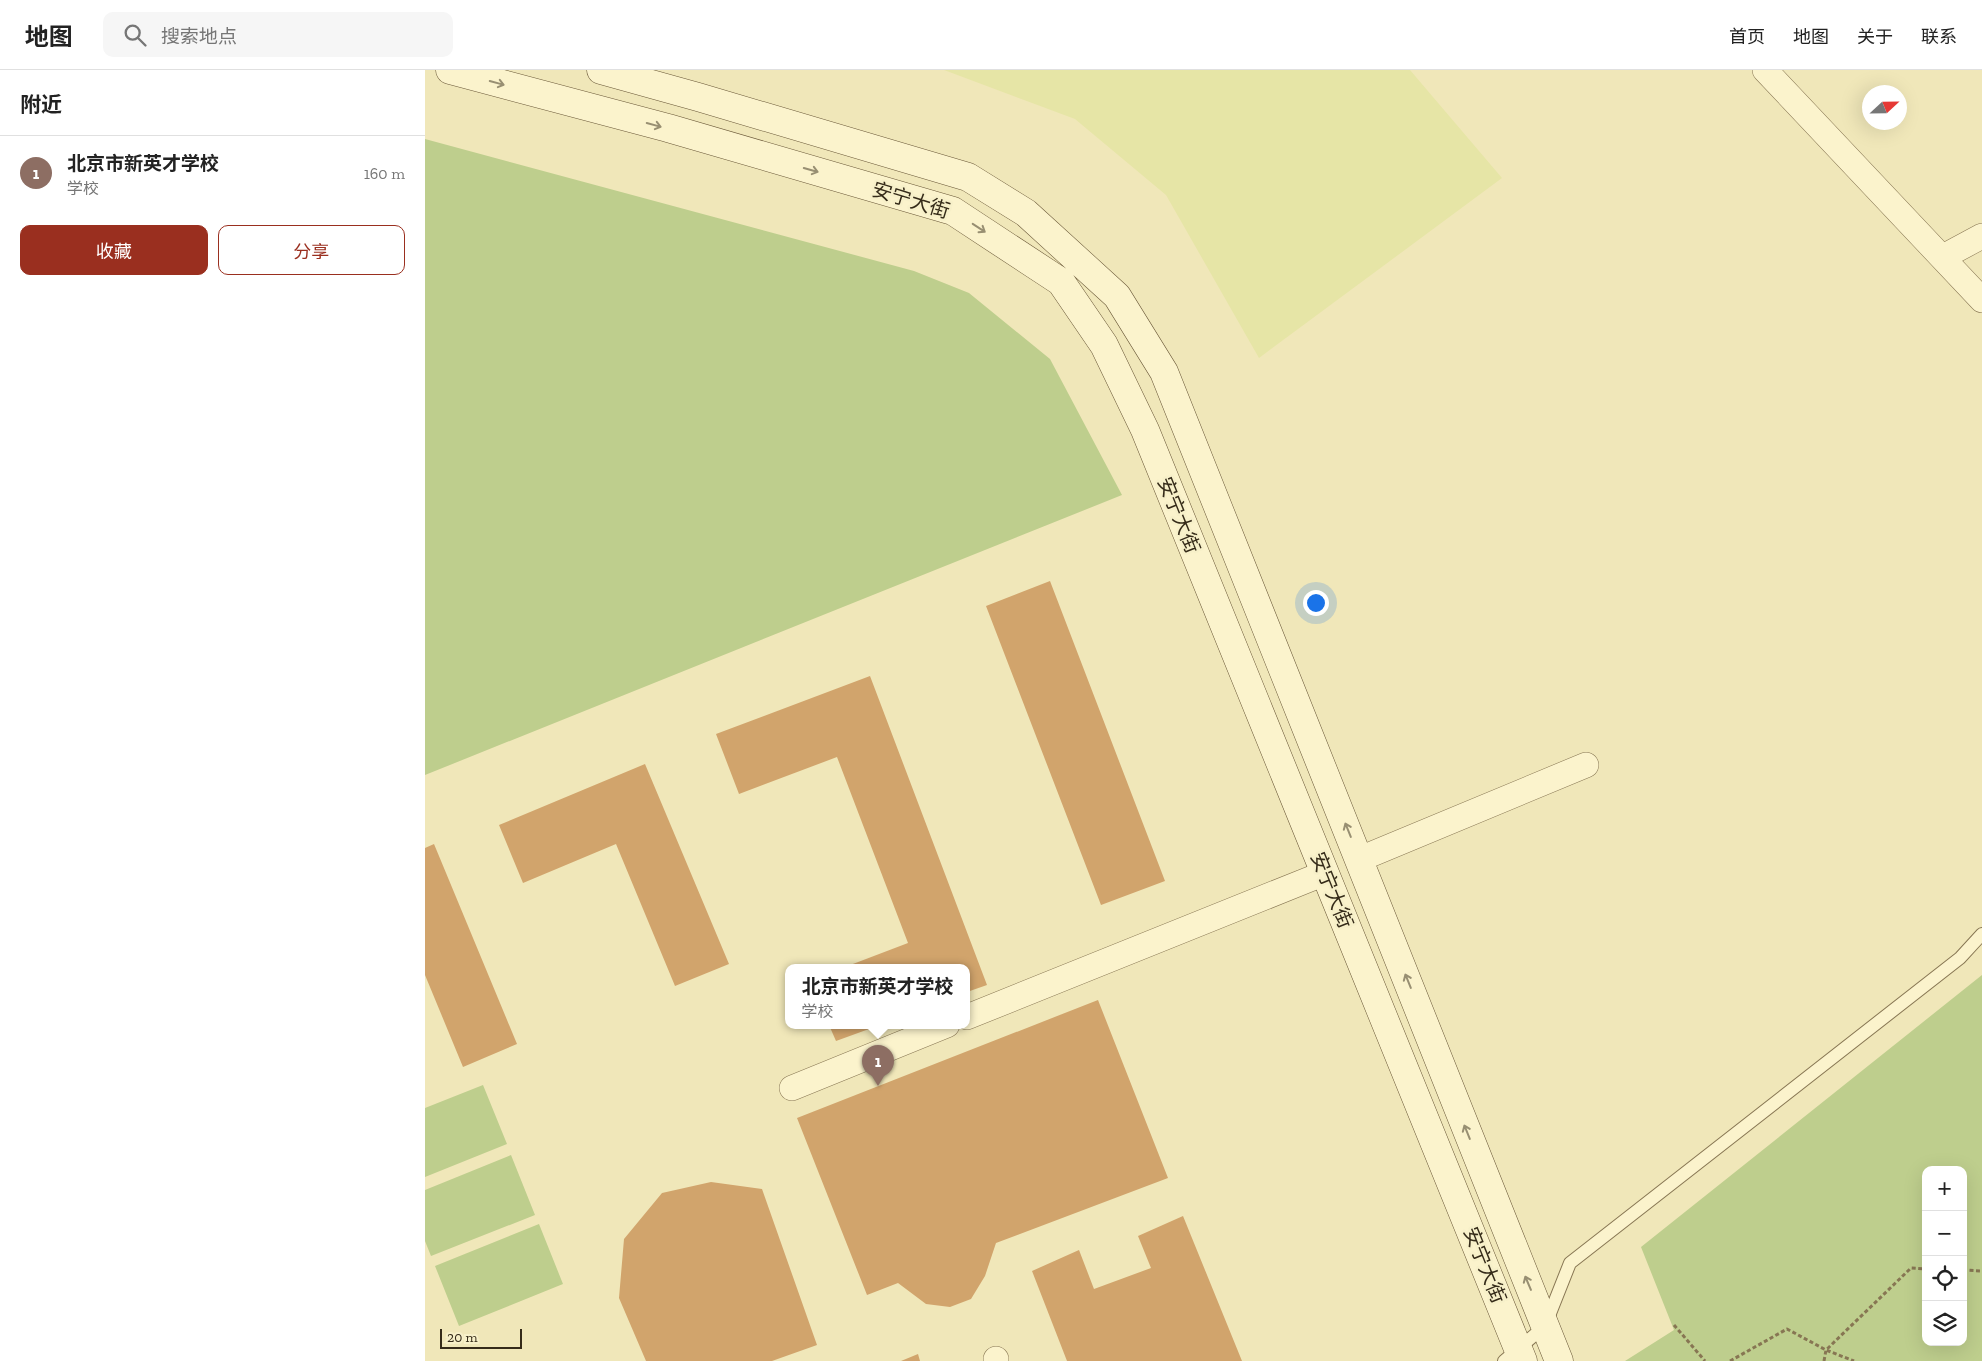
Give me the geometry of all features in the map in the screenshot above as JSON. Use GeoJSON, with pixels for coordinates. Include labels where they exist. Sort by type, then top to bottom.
{"type":"FeatureCollection","features":[{"type":"Feature","properties":{"kind":"main road","name":"安宁大街"},"geometry":{"type":"LineString","coordinates":[[450,70],[668,128],[953,211],[1061,282],[1104,345],[1145,430],[1325,873],[1515,1357]]}},
{"type":"Feature","properties":{"kind":"main road","name":"安宁大街"},"geometry":{"type":"LineString","coordinates":[[601,70],[968,177],[1026,213],[1117,296],[1164,372],[1559,1361]]}},
{"type":"Feature","properties":{"kind":"street"},"geometry":{"type":"LineString","coordinates":[[1765,70],[1982,300]]}},
{"type":"Feature","properties":{"kind":"street"},"geometry":{"type":"LineString","coordinates":[[1943,257],[1982,236]]}},
{"type":"Feature","properties":{"kind":"street"},"geometry":{"type":"LineString","coordinates":[[1359,859],[1586,765]]}},
{"type":"Feature","properties":{"kind":"street"},"geometry":{"type":"LineString","coordinates":[[970,1016],[1325,873]]}},
{"type":"Feature","properties":{"kind":"street"},"geometry":{"type":"LineString","coordinates":[[792,1088],[937,1029]]}},
{"type":"Feature","properties":{"kind":"lane"},"geometry":{"type":"LineString","coordinates":[[1515,1357],[1545,1326],[1570,1262],[1960,958],[1982,934]]}},
{"type":"Feature","properties":{"kind":"path"},"geometry":{"type":"LineString","coordinates":[[1824,1361],[1826,1350],[1911,1268],[1922,1269]]}},
{"type":"Feature","properties":{"kind":"path"},"geometry":{"type":"LineString","coordinates":[[1967,1270],[1982,1271]]}},
{"type":"Feature","properties":{"kind":"path"},"geometry":{"type":"LineString","coordinates":[[1674,1326],[1705,1361]]}},
{"type":"Feature","properties":{"kind":"path"},"geometry":{"type":"LineString","coordinates":[[1730,1361],[1787,1329],[1826,1350],[1854,1361]]}},
{"type":"Feature","properties":{"kind":"shaded area"},"geometry":{"type":"Polygon","coordinates":[[[944,70],[1410,70],[1502,178],[1259,358],[1166,195],[1075,119],[944,70]]]}},
{"type":"Feature","properties":{"kind":"green space"},"geometry":{"type":"Polygon","coordinates":[[[425,139],[914,271],[969,293],[1050,359],[1122,495],[425,775],[425,139]]]}},
{"type":"Feature","properties":{"kind":"green space"},"geometry":{"type":"Polygon","coordinates":[[[1982,975],[1982,1361],[1625,1361],[1674,1330],[1641,1247],[1982,975]]]}},
{"type":"Feature","properties":{"kind":"green space"},"geometry":{"type":"Polygon","coordinates":[[[483,1085],[507,1144],[425,1177],[425,1108],[483,1085]]]}},
{"type":"Feature","properties":{"kind":"green space"},"geometry":{"type":"Polygon","coordinates":[[[511,1155],[535,1215],[431,1256],[425,1241],[425,1190],[511,1155]]]}},
{"type":"Feature","properties":{"kind":"green space"},"geometry":{"type":"Polygon","coordinates":[[[539,1224],[563,1284],[459,1326],[435,1266],[539,1224]]]}},
{"type":"Feature","properties":{"kind":"building"},"geometry":{"type":"Polygon","coordinates":[[[1050,581],[1165,881],[1101,905],[986,606],[1050,581]]]}},
{"type":"Feature","properties":{"kind":"building"},"geometry":{"type":"Polygon","coordinates":[[[870,676],[987,985],[970,991],[970,964],[853,964],[908,943],[837,757],[739,794],[716,734],[870,676]]]}},
{"type":"Feature","properties":{"kind":"building"},"geometry":{"type":"Polygon","coordinates":[[[645,764],[729,964],[675,986],[616,844],[523,883],[499,825],[645,764]]]}},
{"type":"Feature","properties":{"kind":"building"},"geometry":{"type":"Polygon","coordinates":[[[434,844],[517,1044],[463,1067],[425,975],[425,848],[434,844]]]}},
{"type":"Feature","properties":{"kind":"building"},"geometry":{"type":"Polygon","coordinates":[[[1098,1000],[1168,1178],[996,1243],[985,1276],[971,1299],[950,1307],[926,1304],[898,1283],[867,1295],[797,1118],[1098,1000]]]}},
{"type":"Feature","properties":{"kind":"building"},"geometry":{"type":"Polygon","coordinates":[[[831,1029],[869,1029],[836,1041],[831,1029]]]}},
{"type":"Feature","properties":{"kind":"building"},"geometry":{"type":"Polygon","coordinates":[[[711,1182],[762,1189],[817,1345],[772,1361],[646,1361],[619,1298],[624,1239],[662,1193],[711,1182]]]}},
{"type":"Feature","properties":{"kind":"building"},"geometry":{"type":"Polygon","coordinates":[[[1183,1216],[1242,1361],[1067,1361],[1032,1271],[1079,1250],[1094,1289],[1151,1268],[1138,1236],[1183,1216]]]}},
{"type":"Feature","properties":{"kind":"building"},"geometry":{"type":"Polygon","coordinates":[[[918,1354],[920,1361],[901,1361],[918,1354]]]}},
{"type":"Feature","properties":{"kind":"place","name":"北京市新英才学校"},"geometry":{"type":"Point","coordinates":[878,1086]}}]}
